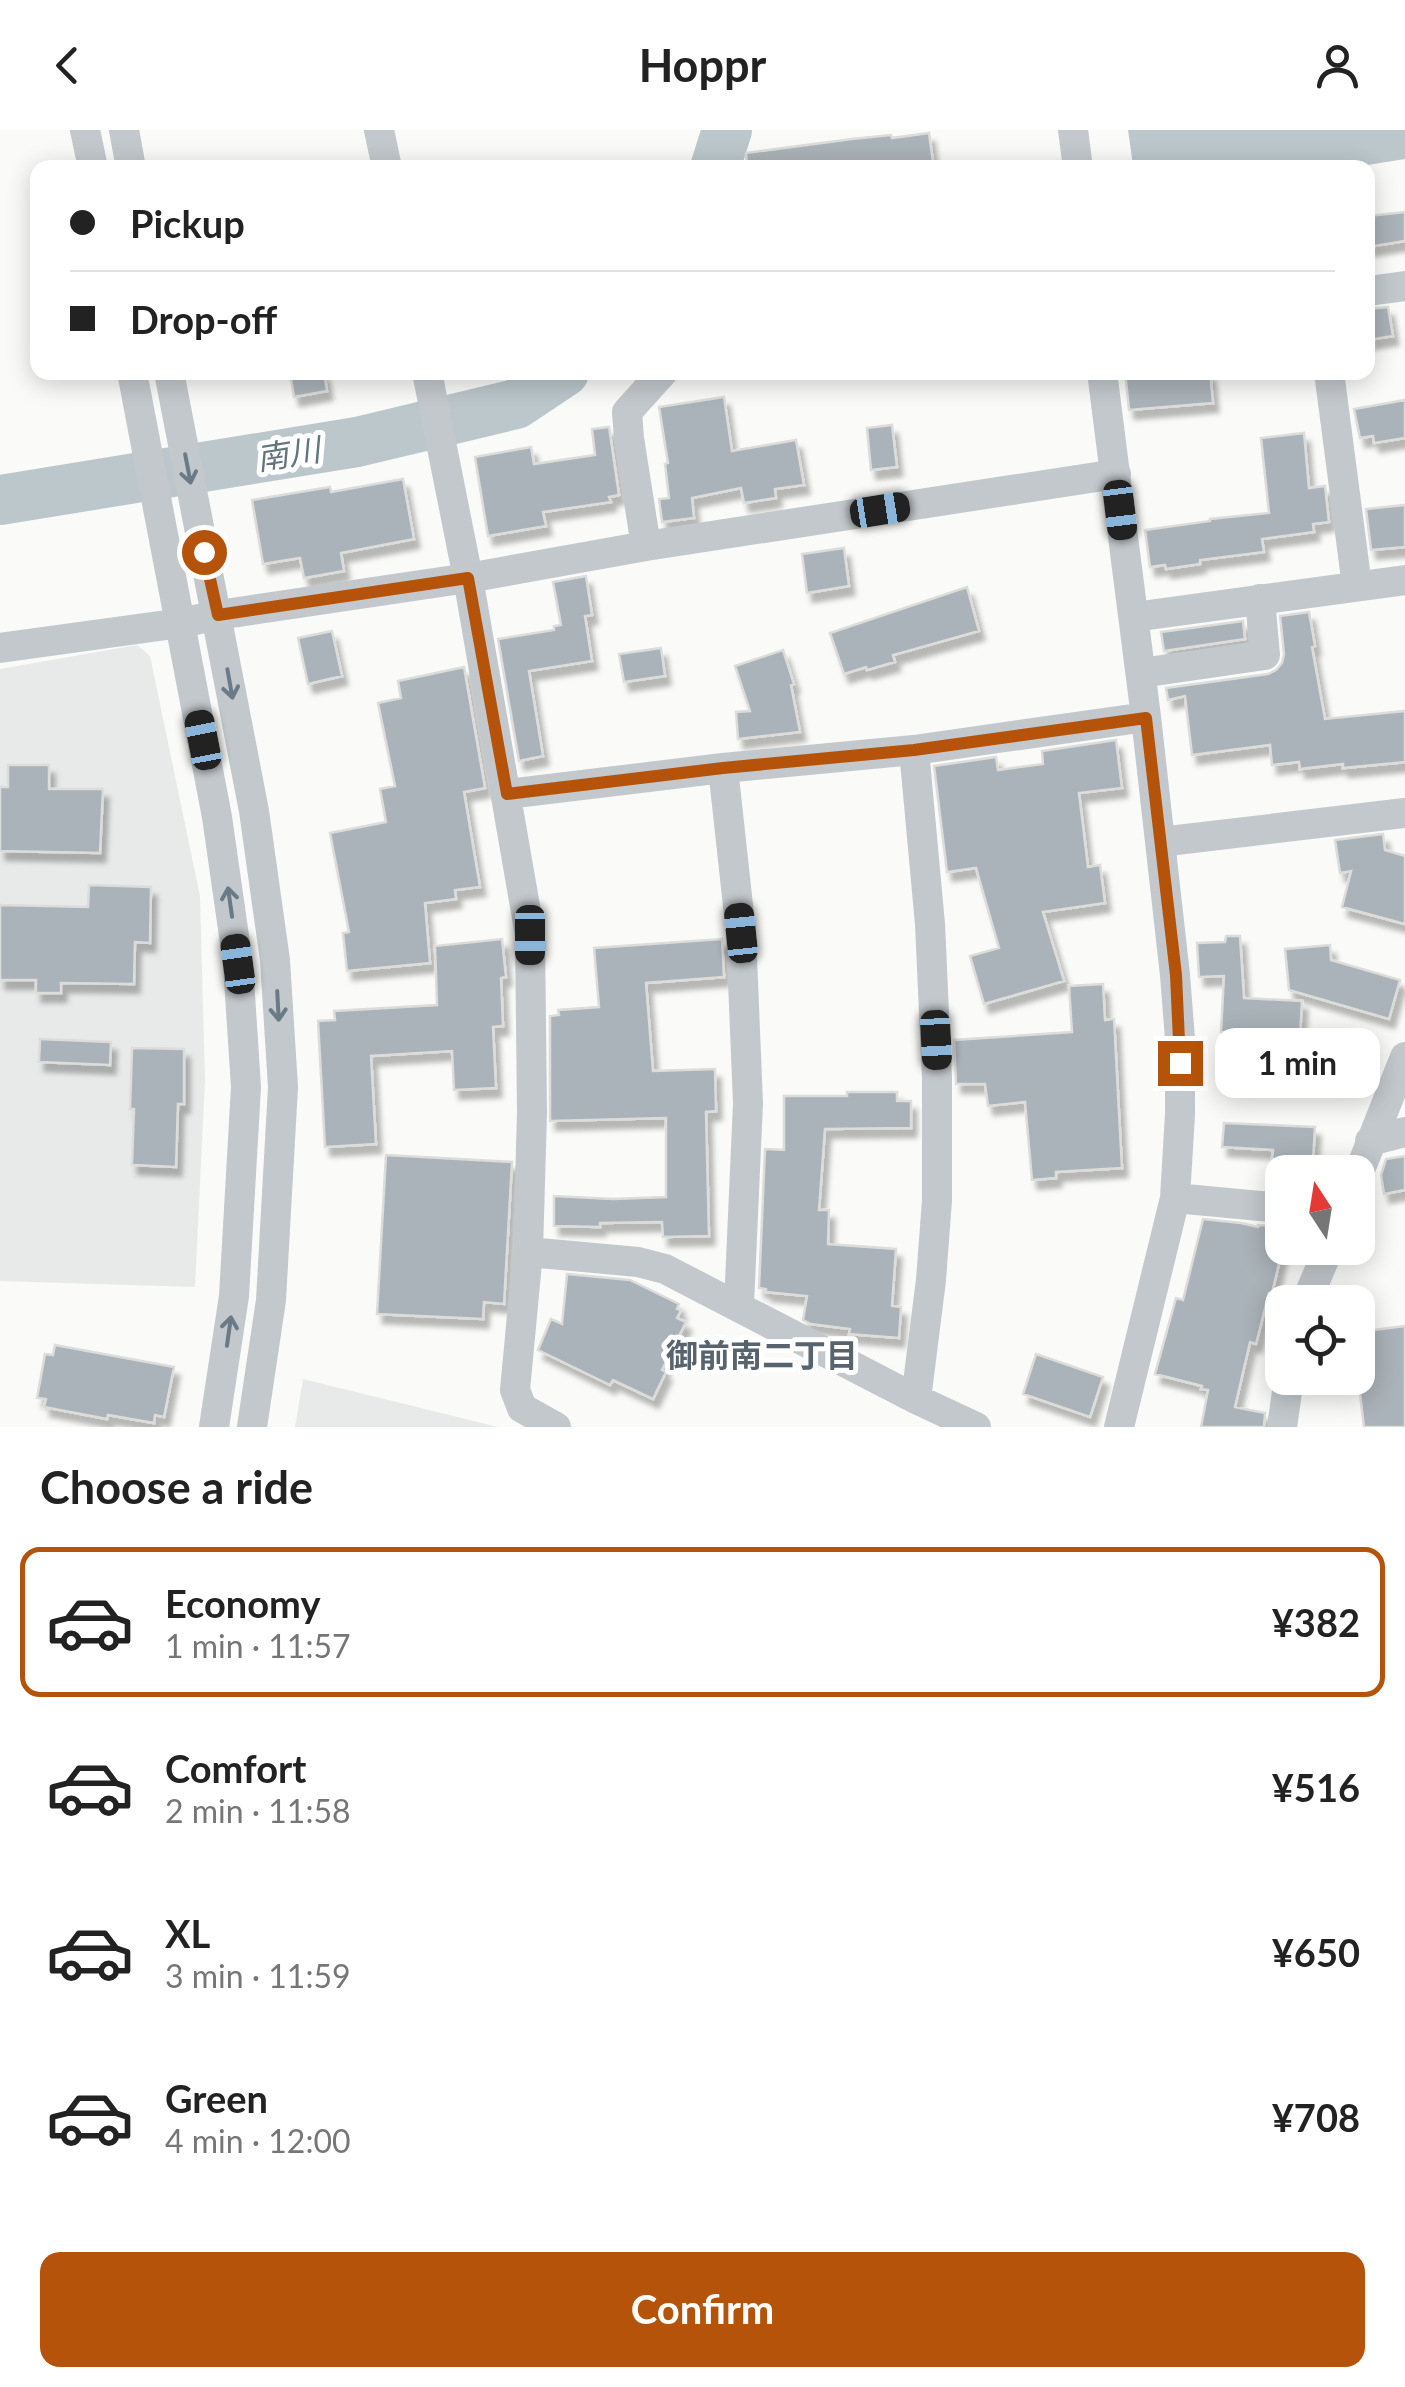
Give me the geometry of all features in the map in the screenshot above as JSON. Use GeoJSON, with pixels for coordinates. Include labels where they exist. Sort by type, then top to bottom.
{"type":"FeatureCollection","features":[{"type":"Feature","properties":{"kind":"street"},"geometry":{"type":"LineString","coordinates":[[85,130],[91,160]]}},
{"type":"Feature","properties":{"kind":"street"},"geometry":{"type":"LineString","coordinates":[[124,130],[130,160]]}},
{"type":"Feature","properties":{"kind":"street"},"geometry":{"type":"LineString","coordinates":[[379,130],[385,160]]}},
{"type":"Feature","properties":{"kind":"street"},"geometry":{"type":"LineString","coordinates":[[1073,130],[1077,160]]}},
{"type":"Feature","properties":{"kind":"street"},"geometry":{"type":"LineString","coordinates":[[1375,290],[1405,286]]}},
{"type":"Feature","properties":{"kind":"street"},"geometry":{"type":"LineString","coordinates":[[134,380],[217,817],[236,945],[246,1087],[234,1296],[214,1427]]}},
{"type":"Feature","properties":{"kind":"street"},"geometry":{"type":"LineString","coordinates":[[171,380],[254,811],[272,941],[283,1087],[271,1300],[252,1427]]}},
{"type":"Feature","properties":{"kind":"street"},"geometry":{"type":"LineString","coordinates":[[646,546],[627,412],[656,380]]}},
{"type":"Feature","properties":{"kind":"street"},"geometry":{"type":"LineString","coordinates":[[1103,380],[1141,673],[1180,1039],[1175,1198],[1119,1427]]}},
{"type":"Feature","properties":{"kind":"street"},"geometry":{"type":"LineString","coordinates":[[1330,380],[1358,586]]}},
{"type":"Feature","properties":{"kind":"street"},"geometry":{"type":"LineString","coordinates":[[429,384],[468,578],[530,935],[532,1112],[528,1252],[515,1390],[522,1408],[556,1427]]}},
{"type":"Feature","properties":{"kind":"street"},"geometry":{"type":"LineString","coordinates":[[0,648],[181,624],[646,546],[1116,474]]}},
{"type":"Feature","properties":{"kind":"street"},"geometry":{"type":"LineString","coordinates":[[1134,616],[1405,580]]}},
{"type":"Feature","properties":{"kind":"street"},"geometry":{"type":"LineString","coordinates":[[1141,673],[1265,655],[1260,599]]}},
{"type":"Feature","properties":{"kind":"street"},"geometry":{"type":"LineString","coordinates":[[507,794],[914,750],[1146,718]]}},
{"type":"Feature","properties":{"kind":"street"},"geometry":{"type":"LineString","coordinates":[[914,750],[930,924],[938,1078],[937,1200],[916,1399]]}},
{"type":"Feature","properties":{"kind":"street"},"geometry":{"type":"LineString","coordinates":[[723,768],[741,933],[747,1068],[739,1305]]}},
{"type":"Feature","properties":{"kind":"street"},"geometry":{"type":"LineString","coordinates":[[1160,842],[1405,813]]}},
{"type":"Feature","properties":{"kind":"street"},"geometry":{"type":"LineString","coordinates":[[1365,1155],[1405,1057]]}},
{"type":"Feature","properties":{"kind":"street"},"geometry":{"type":"LineString","coordinates":[[1370,1141],[1405,1132]]}},
{"type":"Feature","properties":{"kind":"street"},"geometry":{"type":"LineString","coordinates":[[1175,1198],[1265,1206]]}},
{"type":"Feature","properties":{"kind":"street"},"geometry":{"type":"LineString","coordinates":[[528,1252],[652,1264],[976,1427]]}},
{"type":"Feature","properties":{"kind":"street"},"geometry":{"type":"LineString","coordinates":[[1282,1427],[1286,1395]]}},
{"type":"Feature","properties":{"kind":"shaded area"},"geometry":{"type":"Polygon","coordinates":[[[1128,130],[1405,130],[1405,159],[1375,164],[1375,160],[1132,160],[1128,130]]]}},
{"type":"Feature","properties":{"kind":"shaded area"},"geometry":{"type":"Polygon","coordinates":[[[137,645],[150,656],[200,896],[205,1080],[195,1287],[0,1281],[0,669],[137,645]]]}},
{"type":"Feature","properties":{"kind":"shaded area"},"geometry":{"type":"Polygon","coordinates":[[[303,1379],[498,1427],[295,1427],[303,1379]]]}},
{"type":"Feature","properties":{"kind":"building"},"geometry":{"type":"Polygon","coordinates":[[[929,133],[933,160],[746,160],[746,153],[852,139],[891,135],[892,138],[929,133]]]}},
{"type":"Feature","properties":{"kind":"building"},"geometry":{"type":"Polygon","coordinates":[[[1405,212],[1405,241],[1375,246],[1375,215],[1405,212]]]}},
{"type":"Feature","properties":{"kind":"building"},"geometry":{"type":"Polygon","coordinates":[[[1388,307],[1393,336],[1375,339],[1375,308],[1388,307]]]}},
{"type":"Feature","properties":{"kind":"building"},"geometry":{"type":"Polygon","coordinates":[[[291,380],[325,380],[327,391],[294,397],[291,380]]]}},
{"type":"Feature","properties":{"kind":"building"},"geometry":{"type":"Polygon","coordinates":[[[1126,380],[1211,380],[1213,403],[1129,410],[1126,380]]]}},
{"type":"Feature","properties":{"kind":"building"},"geometry":{"type":"Polygon","coordinates":[[[724,397],[732,451],[796,440],[804,485],[775,489],[776,498],[744,503],[741,488],[692,498],[694,518],[662,522],[659,499],[669,498],[659,407],[724,397]]]}},
{"type":"Feature","properties":{"kind":"building"},"geometry":{"type":"Polygon","coordinates":[[[1405,400],[1405,438],[1374,443],[1373,436],[1360,438],[1354,409],[1405,400]]]}},
{"type":"Feature","properties":{"kind":"building"},"geometry":{"type":"Polygon","coordinates":[[[892,425],[897,467],[871,470],[867,428],[892,425]]]}},
{"type":"Feature","properties":{"kind":"building"},"geometry":{"type":"Polygon","coordinates":[[[609,427],[619,495],[609,497],[611,502],[543,512],[546,526],[488,536],[475,457],[531,447],[534,464],[595,455],[592,429],[609,427]]]}},
{"type":"Feature","properties":{"kind":"building"},"geometry":{"type":"Polygon","coordinates":[[[1304,433],[1309,488],[1325,486],[1329,522],[1313,524],[1314,532],[1262,539],[1264,552],[1200,560],[1200,564],[1166,569],[1165,565],[1150,567],[1145,530],[1269,513],[1261,438],[1304,433]]]}},
{"type":"Feature","properties":{"kind":"building"},"geometry":{"type":"Polygon","coordinates":[[[403,479],[414,539],[341,553],[344,571],[304,578],[300,558],[263,564],[252,500],[403,479]]]}},
{"type":"Feature","properties":{"kind":"building"},"geometry":{"type":"Polygon","coordinates":[[[1405,505],[1405,547],[1371,550],[1366,509],[1405,505]]]}},
{"type":"Feature","properties":{"kind":"building"},"geometry":{"type":"Polygon","coordinates":[[[844,548],[849,586],[807,593],[802,554],[844,548]]]}},
{"type":"Feature","properties":{"kind":"building"},"geometry":{"type":"Polygon","coordinates":[[[586,576],[592,615],[585,616],[592,661],[529,671],[543,756],[519,761],[498,639],[554,630],[554,626],[561,625],[553,582],[586,576]]]}},
{"type":"Feature","properties":{"kind":"building"},"geometry":{"type":"Polygon","coordinates":[[[967,587],[979,631],[893,655],[895,662],[844,674],[830,633],[967,587]]]}},
{"type":"Feature","properties":{"kind":"building"},"geometry":{"type":"Polygon","coordinates":[[[1309,612],[1325,719],[1405,711],[1405,762],[1300,769],[1299,762],[1272,765],[1270,745],[1192,755],[1185,696],[1168,700],[1166,688],[1276,670],[1284,654],[1280,616],[1309,612]]]}},
{"type":"Feature","properties":{"kind":"building"},"geometry":{"type":"Polygon","coordinates":[[[1243,621],[1245,639],[1164,651],[1161,632],[1243,621]]]}},
{"type":"Feature","properties":{"kind":"building"},"geometry":{"type":"Polygon","coordinates":[[[332,631],[342,676],[308,684],[298,638],[332,631]]]}},
{"type":"Feature","properties":{"kind":"building"},"geometry":{"type":"Polygon","coordinates":[[[661,648],[665,676],[624,682],[619,654],[661,648]]]}},
{"type":"Feature","properties":{"kind":"building"},"geometry":{"type":"Polygon","coordinates":[[[783,650],[794,684],[791,685],[800,732],[738,739],[736,712],[750,711],[735,666],[783,650]]]}},
{"type":"Feature","properties":{"kind":"building"},"geometry":{"type":"Polygon","coordinates":[[[464,667],[485,788],[464,792],[480,887],[455,890],[456,899],[425,903],[430,963],[347,971],[343,933],[349,932],[330,833],[386,822],[380,789],[395,786],[378,703],[401,698],[398,681],[464,667]]]}},
{"type":"Feature","properties":{"kind":"building"},"geometry":{"type":"Polygon","coordinates":[[[1116,740],[1122,788],[1079,793],[1088,867],[1100,865],[1105,903],[1043,912],[1064,981],[984,1004],[970,956],[999,948],[976,868],[947,872],[934,766],[996,757],[998,770],[1043,764],[1042,751],[1116,740]]]}},
{"type":"Feature","properties":{"kind":"building"},"geometry":{"type":"Polygon","coordinates":[[[8,765],[49,765],[49,789],[103,789],[100,853],[0,851],[0,787],[8,787],[8,765]]]}},
{"type":"Feature","properties":{"kind":"building"},"geometry":{"type":"Polygon","coordinates":[[[1383,834],[1385,850],[1405,856],[1405,924],[1342,907],[1351,871],[1340,873],[1335,840],[1383,834]]]}},
{"type":"Feature","properties":{"kind":"building"},"geometry":{"type":"Polygon","coordinates":[[[89,885],[151,887],[150,943],[135,942],[134,984],[61,983],[61,993],[36,993],[36,980],[0,980],[0,905],[88,907],[89,885]]]}},
{"type":"Feature","properties":{"kind":"building"},"geometry":{"type":"Polygon","coordinates":[[[1226,936],[1240,936],[1244,998],[1302,1001],[1300,1036],[1221,1032],[1224,976],[1199,977],[1197,943],[1225,942],[1226,936]]]}},
{"type":"Feature","properties":{"kind":"building"},"geometry":{"type":"Polygon","coordinates":[[[502,939],[506,977],[501,978],[503,1026],[493,1027],[496,1088],[454,1090],[452,1051],[371,1056],[376,1144],[325,1147],[318,1021],[335,1020],[334,1011],[437,1005],[435,946],[502,939]]]}},
{"type":"Feature","properties":{"kind":"building"},"geometry":{"type":"Polygon","coordinates":[[[722,939],[724,977],[646,983],[653,1071],[715,1069],[716,1111],[706,1112],[709,1236],[663,1237],[662,1222],[554,1226],[554,1196],[666,1197],[666,1118],[550,1121],[550,1016],[559,1015],[558,1010],[599,1007],[594,948],[722,939]]]}},
{"type":"Feature","properties":{"kind":"building"},"geometry":{"type":"Polygon","coordinates":[[[1330,945],[1331,960],[1400,980],[1389,1019],[1289,990],[1285,949],[1330,945]]]}},
{"type":"Feature","properties":{"kind":"building"},"geometry":{"type":"Polygon","coordinates":[[[1103,984],[1105,1020],[1114,1019],[1122,1168],[1056,1172],[1056,1178],[1032,1180],[1025,1102],[988,1106],[985,1084],[956,1084],[954,1040],[1072,1032],[1069,986],[1103,984]]]}},
{"type":"Feature","properties":{"kind":"building"},"geometry":{"type":"Polygon","coordinates":[[[40,1039],[111,1042],[110,1065],[39,1062],[40,1039]]]}},
{"type":"Feature","properties":{"kind":"building"},"geometry":{"type":"Polygon","coordinates":[[[132,1048],[184,1049],[184,1104],[178,1104],[176,1167],[132,1165],[132,1048]]]}},
{"type":"Feature","properties":{"kind":"building"},"geometry":{"type":"Polygon","coordinates":[[[847,1092],[897,1092],[897,1101],[911,1101],[911,1128],[825,1129],[819,1210],[829,1210],[828,1244],[896,1249],[892,1306],[901,1307],[899,1338],[849,1334],[850,1329],[811,1324],[803,1320],[807,1296],[759,1288],[765,1149],[784,1150],[784,1096],[847,1096],[847,1092]]]}},
{"type":"Feature","properties":{"kind":"building"},"geometry":{"type":"Polygon","coordinates":[[[1224,1123],[1315,1127],[1313,1155],[1272,1155],[1273,1150],[1222,1147],[1224,1123]]]}},
{"type":"Feature","properties":{"kind":"building"},"geometry":{"type":"Polygon","coordinates":[[[386,1155],[512,1162],[504,1304],[484,1302],[483,1319],[377,1314],[386,1155]]]}},
{"type":"Feature","properties":{"kind":"building"},"geometry":{"type":"Polygon","coordinates":[[[1405,1156],[1405,1190],[1384,1194],[1381,1175],[1386,1159],[1405,1156]]]}},
{"type":"Feature","properties":{"kind":"building"},"geometry":{"type":"Polygon","coordinates":[[[1203,1219],[1265,1225],[1265,1265],[1279,1265],[1274,1285],[1265,1285],[1265,1309],[1256,1344],[1250,1342],[1235,1407],[1265,1413],[1264,1427],[1201,1427],[1208,1390],[1155,1374],[1176,1298],[1183,1300],[1203,1219]]]}},
{"type":"Feature","properties":{"kind":"building"},"geometry":{"type":"Polygon","coordinates":[[[567,1274],[630,1280],[679,1304],[677,1318],[686,1322],[662,1370],[666,1372],[653,1399],[613,1380],[610,1385],[538,1350],[551,1319],[562,1324],[567,1274]]]}},
{"type":"Feature","properties":{"kind":"building"},"geometry":{"type":"Polygon","coordinates":[[[1405,1326],[1405,1427],[1364,1427],[1360,1395],[1375,1395],[1375,1330],[1405,1326]]]}},
{"type":"Feature","properties":{"kind":"building"},"geometry":{"type":"Polygon","coordinates":[[[55,1345],[174,1367],[164,1417],[155,1415],[154,1423],[44,1407],[46,1399],[37,1398],[45,1354],[53,1355],[55,1345]]]}},
{"type":"Feature","properties":{"kind":"building"},"geometry":{"type":"Polygon","coordinates":[[[1036,1354],[1103,1377],[1090,1417],[1023,1394],[1036,1354]]]}},
{"type":"Feature","properties":{"kind":"waterway","name":"南川"},"geometry":{"type":"LineString","coordinates":[[718,160],[727,130]]}},
{"type":"Feature","properties":{"kind":"waterway","name":"南川"},"geometry":{"type":"LineString","coordinates":[[0,500],[357,442],[516,404],[552,380]]}},
{"type":"Feature","properties":{"kind":"district","name":"御前南二丁目"},"geometry":{"type":"Point","coordinates":[762,1354]}},
{"type":"Feature","properties":{"kind":"route"},"geometry":{"type":"LineString","coordinates":[[204,552],[218,615],[468,578],[507,794],[914,750],[1146,718],[1176,975],[1180,1063]]}}]}
